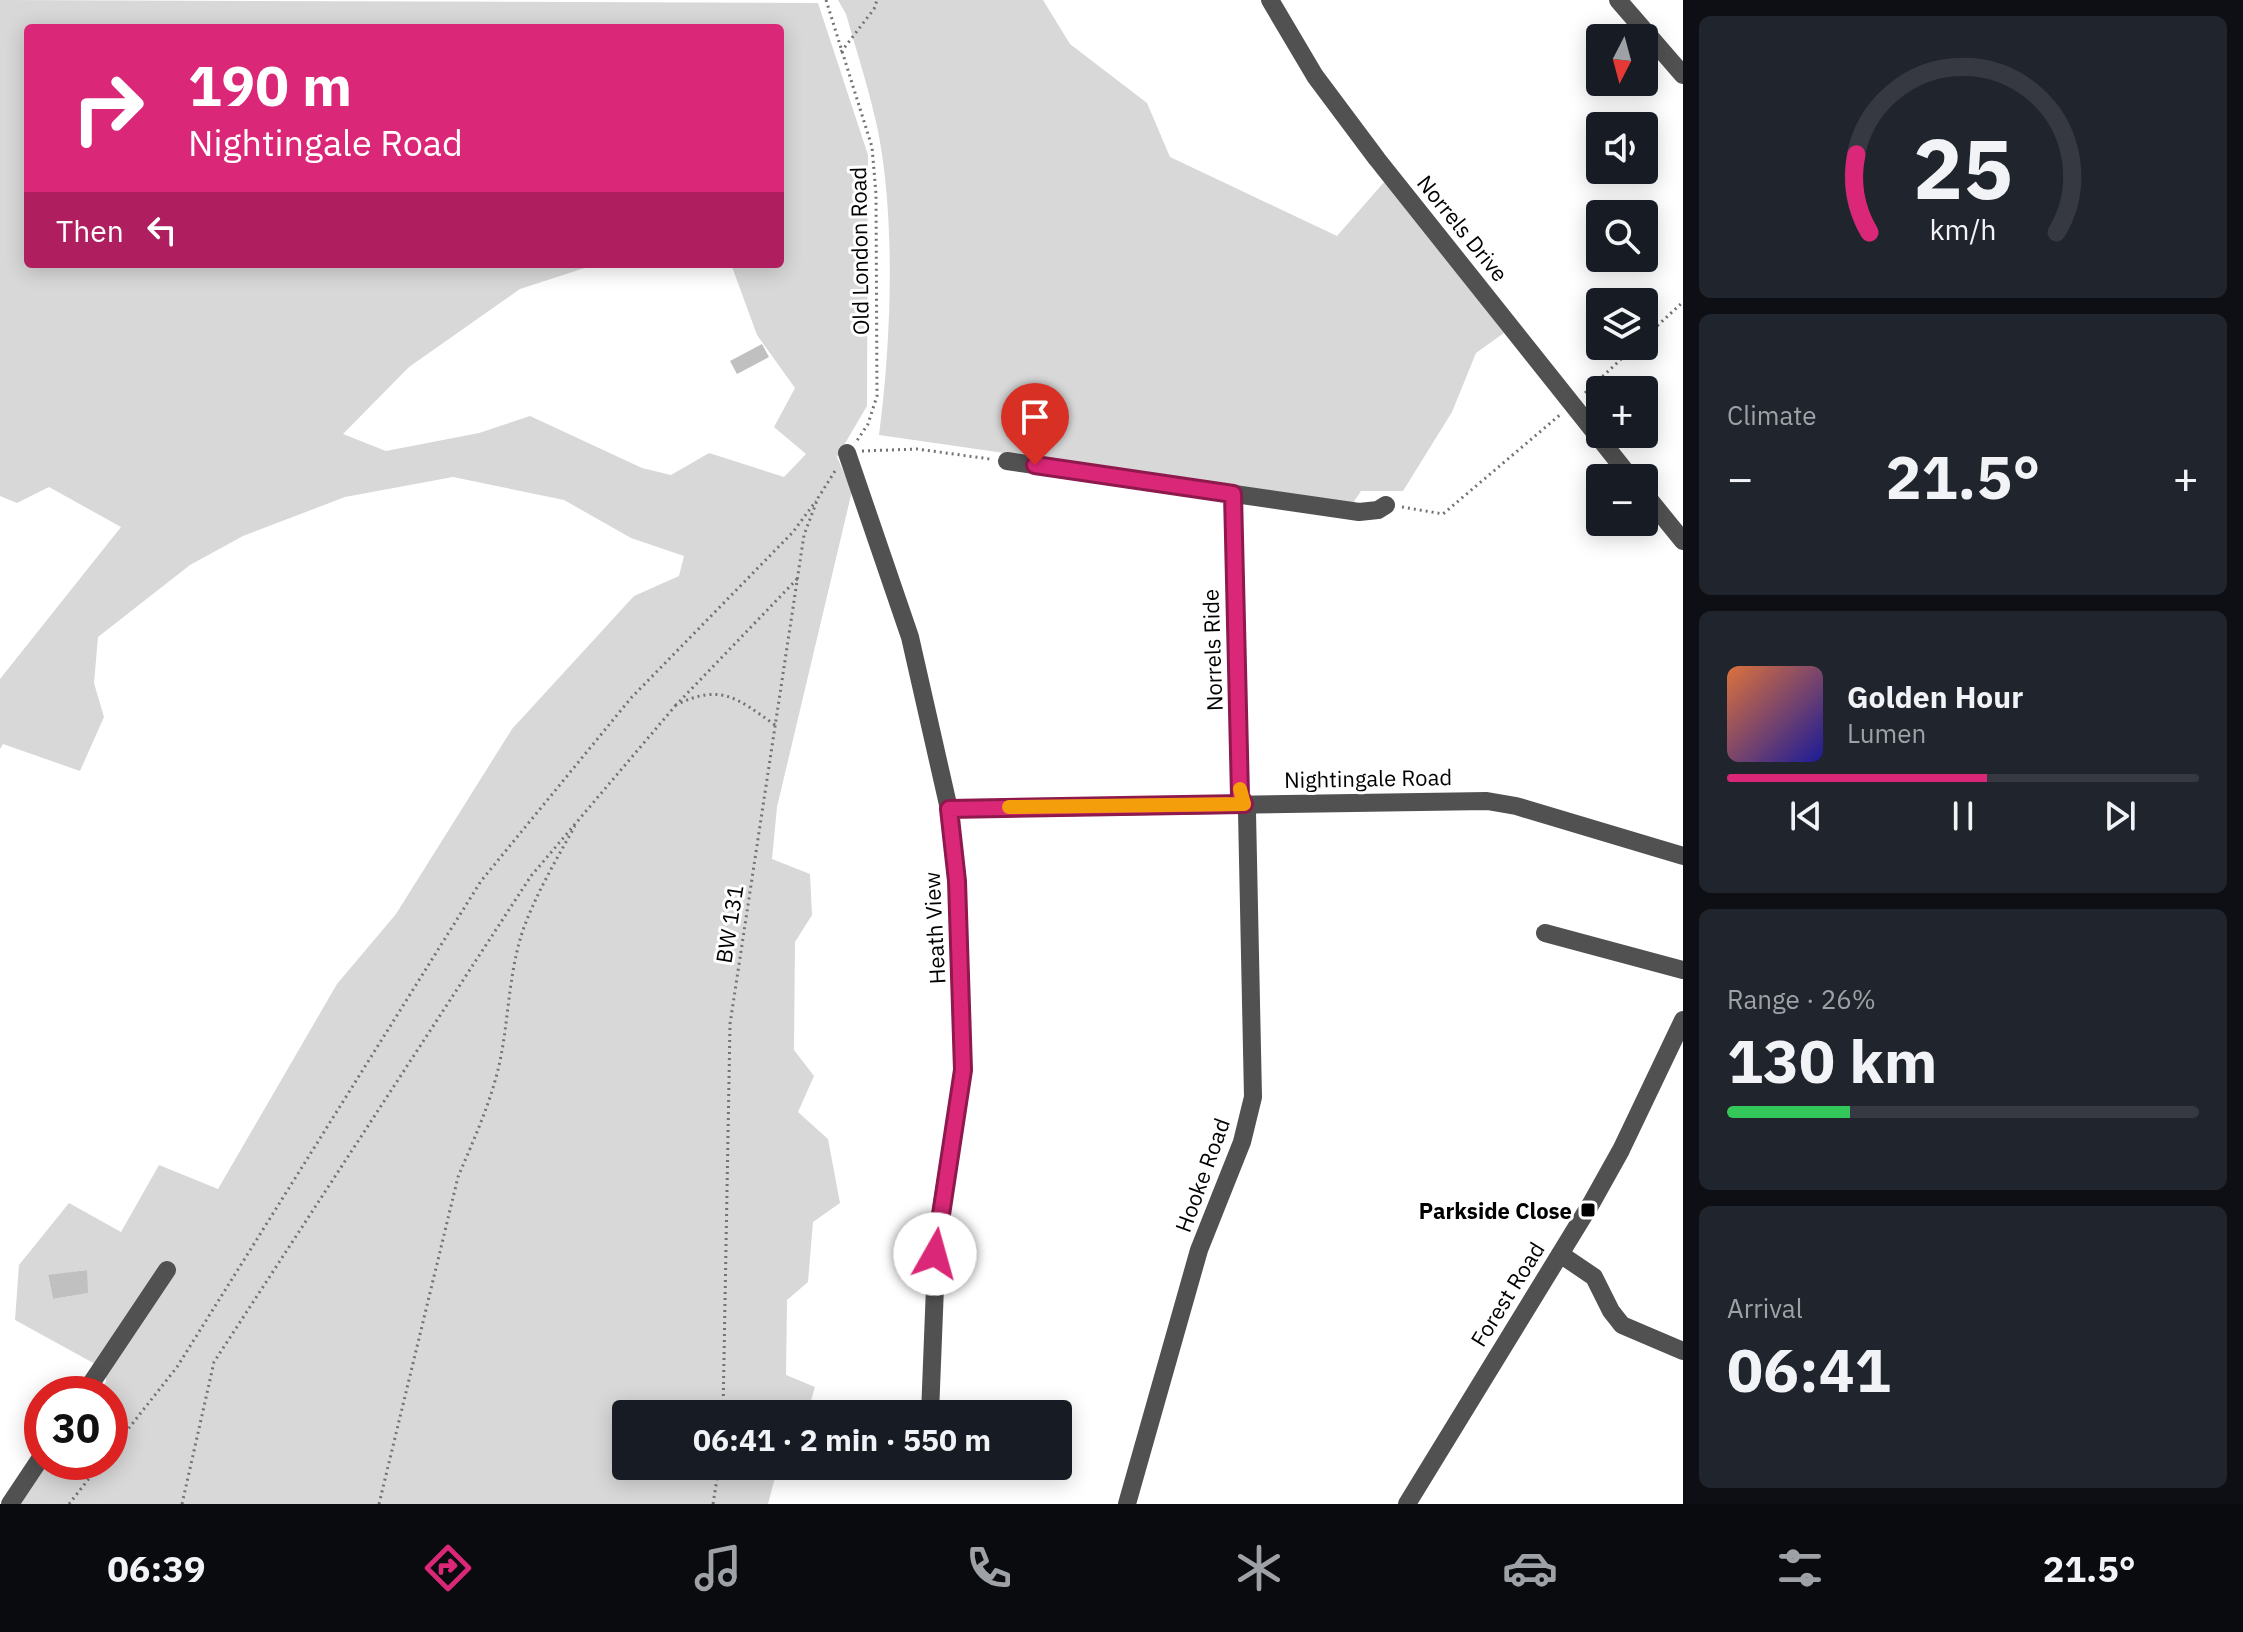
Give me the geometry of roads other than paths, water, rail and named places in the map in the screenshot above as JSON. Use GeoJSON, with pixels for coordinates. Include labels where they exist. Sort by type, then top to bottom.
{"type":"FeatureCollection","features":[{"type":"Feature","properties":{"kind":"street","name":"Norrels Drive"},"geometry":{"type":"LineString","coordinates":[[1270,0],[1315,76],[1619,464]]}},
{"type":"Feature","properties":{"kind":"street"},"geometry":{"type":"LineString","coordinates":[[1618,0],[1683,75]]}},
{"type":"Feature","properties":{"kind":"street","name":"Heath View"},"geometry":{"type":"LineString","coordinates":[[847,453],[910,637],[949,809],[957,881],[963,1070],[937,1236],[931,1400]]}},
{"type":"Feature","properties":{"kind":"street"},"geometry":{"type":"LineString","coordinates":[[1007,461],[1359,512],[1378,510],[1386,505]]}},
{"type":"Feature","properties":{"kind":"street","name":"Norrels Ride"},"geometry":{"type":"LineString","coordinates":[[1233,494],[1240,780],[1244,804]]}},
{"type":"Feature","properties":{"kind":"street"},"geometry":{"type":"LineString","coordinates":[[1658,510],[1683,541]]}},
{"type":"Feature","properties":{"kind":"street","name":"Nightingale Road"},"geometry":{"type":"LineString","coordinates":[[949,809],[1502,803],[1683,856]]}},
{"type":"Feature","properties":{"kind":"street","name":"Hooke Road"},"geometry":{"type":"LineString","coordinates":[[1127,1504],[1199,1250],[1242,1142],[1253,1097],[1253,1002],[1244,804]]}},
{"type":"Feature","properties":{"kind":"street"},"geometry":{"type":"LineString","coordinates":[[1545,933],[1683,970]]}},
{"type":"Feature","properties":{"kind":"street","name":"Forest Road"},"geometry":{"type":"LineString","coordinates":[[1407,1504],[1621,1150],[1683,1020]]}},
{"type":"Feature","properties":{"kind":"street"},"geometry":{"type":"LineString","coordinates":[[1560,1254],[1594,1277],[1611,1311],[1622,1325],[1683,1351]]}},
{"type":"Feature","properties":{"kind":"street"},"geometry":{"type":"LineString","coordinates":[[96,1376],[167,1270]]}},
{"type":"Feature","properties":{"kind":"street"},"geometry":{"type":"LineString","coordinates":[[10,1504],[26,1480]]}},
{"type":"Feature","properties":{"kind":"place","name":"Parkside Close"},"geometry":{"type":"Point","coordinates":[1588,1210]}}]}
